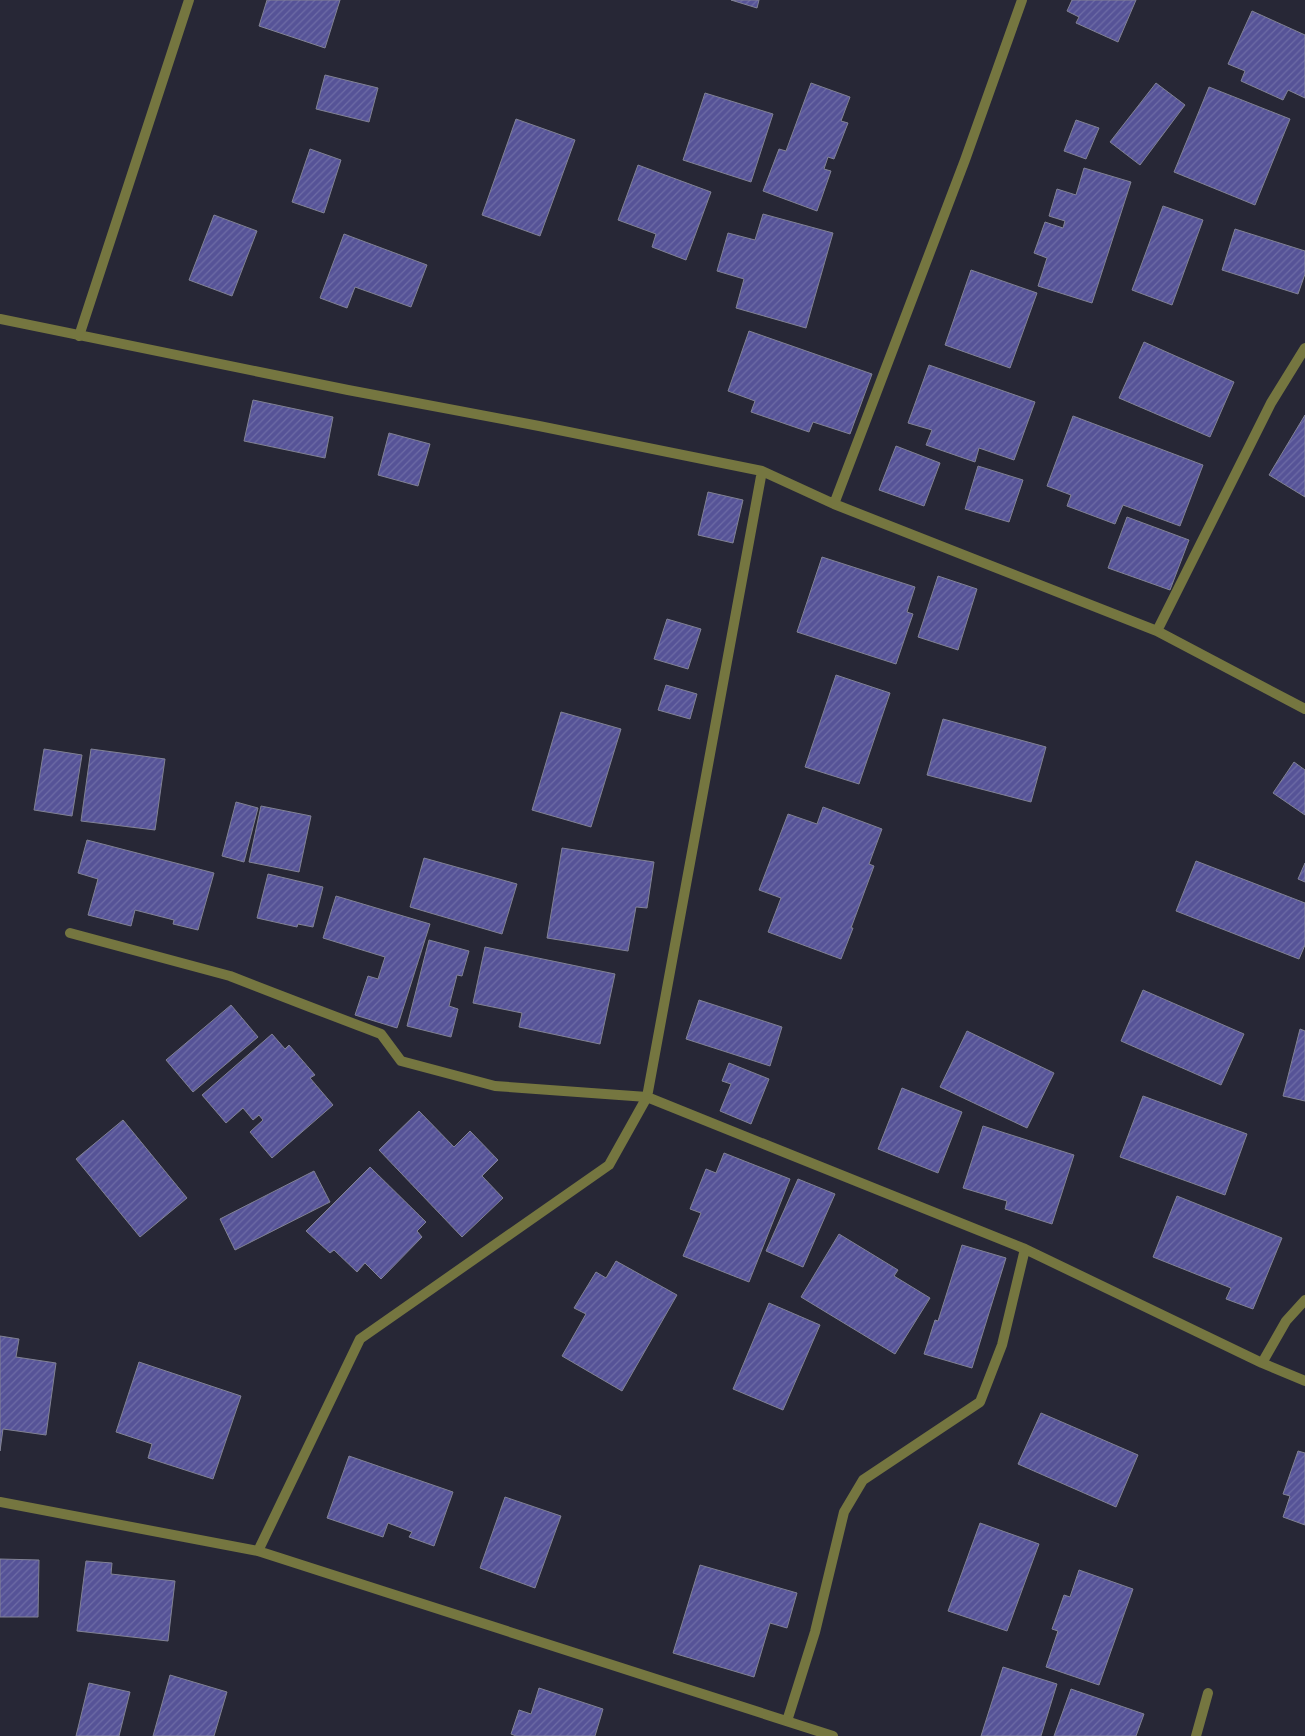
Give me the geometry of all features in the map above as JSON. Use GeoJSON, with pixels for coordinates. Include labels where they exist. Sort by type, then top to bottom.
{"type":"FeatureCollection","features":[{"type":"Feature","properties":{"kind":"street"},"geometry":{"type":"LineString","coordinates":[[79,336],[189,0]]}},
{"type":"Feature","properties":{"kind":"street"},"geometry":{"type":"LineString","coordinates":[[834,504],[965,160],[1022,0]]}},
{"type":"Feature","properties":{"kind":"street"},"geometry":{"type":"LineString","coordinates":[[0,319],[348,390],[762,471],[834,504],[1157,631],[1305,709]]}},
{"type":"Feature","properties":{"kind":"street"},"geometry":{"type":"LineString","coordinates":[[1157,631],[1271,403],[1305,348]]}},
{"type":"Feature","properties":{"kind":"street"},"geometry":{"type":"LineString","coordinates":[[258,1551],[360,1339],[609,1165],[647,1097],[762,471]]}},
{"type":"Feature","properties":{"kind":"street"},"geometry":{"type":"LineString","coordinates":[[70,933],[230,976],[381,1034],[400,1061],[495,1086],[647,1097],[1025,1249],[1262,1363],[1305,1381]]}},
{"type":"Feature","properties":{"kind":"street"},"geometry":{"type":"LineString","coordinates":[[787,1721],[815,1632],[844,1512],[863,1480],[980,1402],[1002,1344],[1025,1249]]}},
{"type":"Feature","properties":{"kind":"street"},"geometry":{"type":"LineString","coordinates":[[1262,1363],[1286,1320],[1305,1300]]}},
{"type":"Feature","properties":{"kind":"street"},"geometry":{"type":"LineString","coordinates":[[0,1502],[258,1551],[833,1736]]}},
{"type":"Feature","properties":{"kind":"street"},"geometry":{"type":"LineString","coordinates":[[1196,1736],[1208,1693]]}},
{"type":"Feature","properties":{"kind":"building"},"geometry":{"type":"Polygon","coordinates":[[[267,0],[340,0],[325,48],[259,26],[267,0]]]}},
{"type":"Feature","properties":{"kind":"building"},"geometry":{"type":"Polygon","coordinates":[[[731,0],[759,0],[757,8],[731,0]]]}},
{"type":"Feature","properties":{"kind":"building"},"geometry":{"type":"Polygon","coordinates":[[[1072,0],[1136,0],[1118,42],[1076,23],[1079,17],[1067,11],[1072,0]]]}},
{"type":"Feature","properties":{"kind":"building"},"geometry":{"type":"Polygon","coordinates":[[[1252,11],[1305,35],[1305,98],[1288,90],[1283,100],[1241,81],[1245,71],[1228,64],[1252,11]]]}},
{"type":"Feature","properties":{"kind":"building"},"geometry":{"type":"Polygon","coordinates":[[[325,75],[378,88],[369,122],[316,109],[325,75]]]}},
{"type":"Feature","properties":{"kind":"building"},"geometry":{"type":"Polygon","coordinates":[[[811,83],[850,97],[841,121],[848,123],[834,159],[828,157],[824,169],[831,171],[817,211],[763,191],[779,149],[786,151],[811,83]]]}},
{"type":"Feature","properties":{"kind":"building"},"geometry":{"type":"Polygon","coordinates":[[[1156,83],[1185,105],[1140,165],[1110,142],[1156,83]]]}},
{"type":"Feature","properties":{"kind":"building"},"geometry":{"type":"Polygon","coordinates":[[[1209,87],[1290,119],[1255,205],[1174,172],[1209,87]]]}},
{"type":"Feature","properties":{"kind":"building"},"geometry":{"type":"Polygon","coordinates":[[[705,93],[773,114],[751,182],[683,160],[705,93]]]}},
{"type":"Feature","properties":{"kind":"building"},"geometry":{"type":"Polygon","coordinates":[[[516,119],[575,140],[540,236],[482,215],[516,119]]]}},
{"type":"Feature","properties":{"kind":"building"},"geometry":{"type":"Polygon","coordinates":[[[1076,120],[1099,128],[1086,159],[1064,151],[1076,120]]]}},
{"type":"Feature","properties":{"kind":"building"},"geometry":{"type":"Polygon","coordinates":[[[310,149],[341,160],[324,213],[292,202],[310,149]]]}},
{"type":"Feature","properties":{"kind":"building"},"geometry":{"type":"Polygon","coordinates":[[[638,165],[711,192],[686,260],[652,247],[656,234],[618,220],[638,165]]]}},
{"type":"Feature","properties":{"kind":"building"},"geometry":{"type":"Polygon","coordinates":[[[1084,168],[1131,182],[1092,303],[1038,286],[1047,258],[1034,253],[1045,222],[1063,228],[1065,221],[1049,216],[1057,189],[1076,195],[1084,168]]]}},
{"type":"Feature","properties":{"kind":"building"},"geometry":{"type":"Polygon","coordinates":[[[1163,206],[1203,220],[1172,305],[1132,290],[1163,206]]]}},
{"type":"Feature","properties":{"kind":"building"},"geometry":{"type":"Polygon","coordinates":[[[763,214],[833,233],[806,328],[736,308],[744,279],[717,271],[728,233],[755,240],[763,214]]]}},
{"type":"Feature","properties":{"kind":"building"},"geometry":{"type":"Polygon","coordinates":[[[214,215],[257,231],[232,296],[189,280],[214,215]]]}},
{"type":"Feature","properties":{"kind":"building"},"geometry":{"type":"Polygon","coordinates":[[[1235,229],[1305,251],[1305,274],[1298,294],[1222,270],[1235,229]]]}},
{"type":"Feature","properties":{"kind":"building"},"geometry":{"type":"Polygon","coordinates":[[[344,234],[427,265],[411,307],[355,287],[347,308],[320,298],[344,234]]]}},
{"type":"Feature","properties":{"kind":"building"},"geometry":{"type":"Polygon","coordinates":[[[971,270],[1037,293],[1010,368],[945,345],[971,270]]]}},
{"type":"Feature","properties":{"kind":"building"},"geometry":{"type":"Polygon","coordinates":[[[749,331],[872,374],[850,434],[813,422],[809,432],[751,412],[755,401],[728,391],[749,331]]]}},
{"type":"Feature","properties":{"kind":"building"},"geometry":{"type":"Polygon","coordinates":[[[1144,342],[1234,382],[1210,437],[1119,398],[1144,342]]]}},
{"type":"Feature","properties":{"kind":"building"},"geometry":{"type":"Polygon","coordinates":[[[929,365],[1035,402],[1014,460],[979,448],[975,462],[926,445],[932,430],[908,423],[929,365]]]}},
{"type":"Feature","properties":{"kind":"building"},"geometry":{"type":"Polygon","coordinates":[[[253,400],[333,417],[325,458],[244,441],[253,400]]]}},
{"type":"Feature","properties":{"kind":"building"},"geometry":{"type":"Polygon","coordinates":[[[1305,415],[1305,497],[1269,475],[1305,415]]]}},
{"type":"Feature","properties":{"kind":"building"},"geometry":{"type":"Polygon","coordinates":[[[1073,416],[1203,465],[1180,526],[1123,505],[1115,524],[1067,506],[1071,495],[1047,486],[1073,416]]]}},
{"type":"Feature","properties":{"kind":"building"},"geometry":{"type":"Polygon","coordinates":[[[389,433],[430,444],[418,486],[378,475],[389,433]]]}},
{"type":"Feature","properties":{"kind":"building"},"geometry":{"type":"Polygon","coordinates":[[[896,446],[940,463],[924,506],[879,490],[896,446]]]}},
{"type":"Feature","properties":{"kind":"building"},"geometry":{"type":"Polygon","coordinates":[[[978,466],[1023,480],[1009,522],[965,509],[978,466]]]}},
{"type":"Feature","properties":{"kind":"building"},"geometry":{"type":"Polygon","coordinates":[[[708,492],[743,500],[733,543],[698,535],[708,492]]]}},
{"type":"Feature","properties":{"kind":"building"},"geometry":{"type":"Polygon","coordinates":[[[1127,517],[1189,540],[1170,590],[1108,568],[1127,517]]]}},
{"type":"Feature","properties":{"kind":"building"},"geometry":{"type":"Polygon","coordinates":[[[822,557],[915,587],[907,612],[913,614],[896,664],[797,632],[822,557]]]}},
{"type":"Feature","properties":{"kind":"building"},"geometry":{"type":"Polygon","coordinates":[[[938,576],[977,589],[958,650],[918,637],[938,576]]]}},
{"type":"Feature","properties":{"kind":"building"},"geometry":{"type":"Polygon","coordinates":[[[667,619],[701,629],[688,669],[654,659],[667,619]]]}},
{"type":"Feature","properties":{"kind":"building"},"geometry":{"type":"Polygon","coordinates":[[[836,675],[890,693],[859,784],[805,767],[836,675]]]}},
{"type":"Feature","properties":{"kind":"building"},"geometry":{"type":"Polygon","coordinates":[[[666,685],[697,694],[690,719],[658,710],[666,685]]]}},
{"type":"Feature","properties":{"kind":"building"},"geometry":{"type":"Polygon","coordinates":[[[561,712],[621,729],[591,827],[532,810],[561,712]]]}},
{"type":"Feature","properties":{"kind":"building"},"geometry":{"type":"Polygon","coordinates":[[[943,719],[1046,747],[1031,802],[927,775],[943,719]]]}},
{"type":"Feature","properties":{"kind":"building"},"geometry":{"type":"Polygon","coordinates":[[[44,749],[82,755],[72,816],[34,810],[44,749]]]}},
{"type":"Feature","properties":{"kind":"building"},"geometry":{"type":"Polygon","coordinates":[[[91,749],[165,759],[155,830],[81,821],[91,749]]]}},
{"type":"Feature","properties":{"kind":"building"},"geometry":{"type":"Polygon","coordinates":[[[1294,762],[1305,770],[1305,815],[1273,793],[1294,762]]]}},
{"type":"Feature","properties":{"kind":"building"},"geometry":{"type":"Polygon","coordinates":[[[236,802],[258,808],[244,862],[222,856],[236,802]]]}},
{"type":"Feature","properties":{"kind":"building"},"geometry":{"type":"Polygon","coordinates":[[[261,806],[311,816],[299,872],[249,862],[261,806]]]}},
{"type":"Feature","properties":{"kind":"building"},"geometry":{"type":"Polygon","coordinates":[[[823,807],[882,829],[869,864],[874,866],[841,959],[768,932],[781,898],[759,890],[788,814],[817,824],[823,807]]]}},
{"type":"Feature","properties":{"kind":"building"},"geometry":{"type":"Polygon","coordinates":[[[87,840],[214,873],[198,930],[173,924],[174,920],[135,910],[131,926],[88,915],[98,879],[78,873],[87,840]]]}},
{"type":"Feature","properties":{"kind":"building"},"geometry":{"type":"Polygon","coordinates":[[[562,848],[654,862],[647,908],[636,907],[628,951],[547,938],[562,848]]]}},
{"type":"Feature","properties":{"kind":"building"},"geometry":{"type":"Polygon","coordinates":[[[424,858],[517,884],[502,934],[410,907],[424,858]]]}},
{"type":"Feature","properties":{"kind":"building"},"geometry":{"type":"Polygon","coordinates":[[[1196,861],[1305,903],[1305,945],[1299,959],[1176,911],[1196,861]]]}},
{"type":"Feature","properties":{"kind":"building"},"geometry":{"type":"Polygon","coordinates":[[[1305,863],[1305,882],[1298,879],[1305,863]]]}},
{"type":"Feature","properties":{"kind":"building"},"geometry":{"type":"Polygon","coordinates":[[[268,874],[323,887],[313,927],[298,924],[297,927],[257,918],[268,874]]]}},
{"type":"Feature","properties":{"kind":"building"},"geometry":{"type":"Polygon","coordinates":[[[336,896],[430,924],[397,1028],[355,1015],[368,976],[378,979],[385,957],[323,938],[336,896]]]}},
{"type":"Feature","properties":{"kind":"building"},"geometry":{"type":"Polygon","coordinates":[[[429,940],[469,951],[462,976],[457,975],[449,1006],[458,1009],[451,1037],[407,1026],[429,940]]]}},
{"type":"Feature","properties":{"kind":"building"},"geometry":{"type":"Polygon","coordinates":[[[485,947],[615,974],[600,1044],[519,1027],[522,1013],[473,1003],[485,947]]]}},
{"type":"Feature","properties":{"kind":"building"},"geometry":{"type":"Polygon","coordinates":[[[1143,990],[1244,1034],[1221,1085],[1121,1041],[1143,990]]]}},
{"type":"Feature","properties":{"kind":"building"},"geometry":{"type":"Polygon","coordinates":[[[699,1000],[782,1027],[770,1066],[686,1039],[699,1000]]]}},
{"type":"Feature","properties":{"kind":"building"},"geometry":{"type":"Polygon","coordinates":[[[231,1005],[258,1037],[193,1092],[166,1060],[231,1005]]]}},
{"type":"Feature","properties":{"kind":"building"},"geometry":{"type":"Polygon","coordinates":[[[1300,1029],[1305,1031],[1305,1101],[1283,1096],[1300,1029]]]}},
{"type":"Feature","properties":{"kind":"building"},"geometry":{"type":"Polygon","coordinates":[[[967,1031],[1054,1073],[1027,1128],[940,1087],[967,1031]]]}},
{"type":"Feature","properties":{"kind":"building"},"geometry":{"type":"Polygon","coordinates":[[[272,1034],[285,1049],[289,1045],[315,1075],[310,1078],[333,1105],[272,1158],[250,1132],[263,1120],[259,1115],[253,1120],[243,1108],[226,1123],[202,1095],[272,1034]]]}},
{"type":"Feature","properties":{"kind":"building"},"geometry":{"type":"Polygon","coordinates":[[[729,1063],[769,1079],[751,1124],[720,1111],[731,1084],[722,1081],[729,1063]]]}},
{"type":"Feature","properties":{"kind":"building"},"geometry":{"type":"Polygon","coordinates":[[[902,1088],[962,1112],[938,1173],[878,1149],[902,1088]]]}},
{"type":"Feature","properties":{"kind":"building"},"geometry":{"type":"Polygon","coordinates":[[[1143,1096],[1247,1134],[1225,1195],[1120,1157],[1143,1096]]]}},
{"type":"Feature","properties":{"kind":"building"},"geometry":{"type":"Polygon","coordinates":[[[419,1111],[454,1147],[470,1131],[498,1160],[482,1176],[503,1198],[462,1237],[379,1150],[419,1111]]]}},
{"type":"Feature","properties":{"kind":"building"},"geometry":{"type":"Polygon","coordinates":[[[123,1120],[187,1198],[140,1237],[76,1159],[123,1120]]]}},
{"type":"Feature","properties":{"kind":"building"},"geometry":{"type":"Polygon","coordinates":[[[983,1126],[1074,1155],[1052,1224],[1005,1209],[1007,1201],[963,1188],[983,1126]]]}},
{"type":"Feature","properties":{"kind":"building"},"geometry":{"type":"Polygon","coordinates":[[[724,1153],[790,1179],[749,1282],[683,1256],[701,1213],[690,1209],[706,1169],[716,1173],[724,1153]]]}},
{"type":"Feature","properties":{"kind":"building"},"geometry":{"type":"Polygon","coordinates":[[[370,1167],[426,1222],[417,1231],[422,1237],[381,1279],[365,1263],[357,1272],[334,1250],[330,1253],[306,1231],[370,1167]]]}},
{"type":"Feature","properties":{"kind":"building"},"geometry":{"type":"Polygon","coordinates":[[[314,1171],[330,1202],[235,1250],[220,1219],[314,1171]]]}},
{"type":"Feature","properties":{"kind":"building"},"geometry":{"type":"Polygon","coordinates":[[[798,1179],[835,1194],[803,1267],[766,1251],[798,1179]]]}},
{"type":"Feature","properties":{"kind":"building"},"geometry":{"type":"Polygon","coordinates":[[[1177,1196],[1282,1238],[1253,1309],[1226,1299],[1231,1288],[1153,1257],[1177,1196]]]}},
{"type":"Feature","properties":{"kind":"building"},"geometry":{"type":"Polygon","coordinates":[[[839,1234],[898,1270],[894,1276],[930,1298],[895,1354],[801,1297],[839,1234]]]}},
{"type":"Feature","properties":{"kind":"building"},"geometry":{"type":"Polygon","coordinates":[[[962,1245],[1006,1258],[972,1368],[924,1354],[935,1320],[938,1321],[962,1245]]]}},
{"type":"Feature","properties":{"kind":"building"},"geometry":{"type":"Polygon","coordinates":[[[616,1261],[677,1295],[622,1391],[562,1356],[586,1314],[574,1308],[596,1272],[606,1278],[616,1261]]]}},
{"type":"Feature","properties":{"kind":"building"},"geometry":{"type":"Polygon","coordinates":[[[769,1303],[820,1325],[783,1410],[733,1389],[769,1303]]]}},
{"type":"Feature","properties":{"kind":"building"},"geometry":{"type":"Polygon","coordinates":[[[0,1336],[19,1339],[16,1357],[56,1363],[46,1435],[3,1429],[0,1451],[0,1336]]]}},
{"type":"Feature","properties":{"kind":"building"},"geometry":{"type":"Polygon","coordinates":[[[139,1362],[241,1396],[213,1479],[148,1458],[152,1444],[116,1432],[139,1362]]]}},
{"type":"Feature","properties":{"kind":"building"},"geometry":{"type":"Polygon","coordinates":[[[1041,1413],[1138,1455],[1116,1507],[1018,1464],[1041,1413]]]}},
{"type":"Feature","properties":{"kind":"building"},"geometry":{"type":"Polygon","coordinates":[[[1298,1451],[1305,1453],[1305,1525],[1283,1517],[1290,1496],[1283,1494],[1298,1451]]]}},
{"type":"Feature","properties":{"kind":"building"},"geometry":{"type":"Polygon","coordinates":[[[349,1456],[453,1492],[434,1546],[409,1537],[412,1532],[388,1523],[383,1537],[327,1518],[349,1456]]]}},
{"type":"Feature","properties":{"kind":"building"},"geometry":{"type":"Polygon","coordinates":[[[505,1497],[561,1516],[535,1588],[480,1568],[505,1497]]]}},
{"type":"Feature","properties":{"kind":"building"},"geometry":{"type":"Polygon","coordinates":[[[980,1523],[1039,1544],[1007,1631],[948,1611],[980,1523]]]}},
{"type":"Feature","properties":{"kind":"building"},"geometry":{"type":"Polygon","coordinates":[[[0,1559],[39,1560],[38,1617],[0,1617],[0,1559]]]}},
{"type":"Feature","properties":{"kind":"building"},"geometry":{"type":"Polygon","coordinates":[[[86,1561],[112,1563],[111,1574],[175,1581],[168,1641],[77,1631],[86,1561]]]}},
{"type":"Feature","properties":{"kind":"building"},"geometry":{"type":"Polygon","coordinates":[[[700,1565],[797,1593],[787,1628],[770,1623],[754,1677],[673,1653],[700,1565]]]}},
{"type":"Feature","properties":{"kind":"building"},"geometry":{"type":"Polygon","coordinates":[[[1079,1570],[1133,1589],[1099,1685],[1046,1667],[1058,1631],[1052,1629],[1064,1595],[1070,1597],[1079,1570]]]}},
{"type":"Feature","properties":{"kind":"building"},"geometry":{"type":"Polygon","coordinates":[[[1003,1667],[1057,1684],[1041,1736],[981,1736],[1003,1667]]]}},
{"type":"Feature","properties":{"kind":"building"},"geometry":{"type":"Polygon","coordinates":[[[170,1675],[227,1692],[214,1736],[153,1736],[170,1675]]]}},
{"type":"Feature","properties":{"kind":"building"},"geometry":{"type":"Polygon","coordinates":[[[89,1683],[130,1692],[119,1736],[76,1736],[89,1683]]]}},
{"type":"Feature","properties":{"kind":"building"},"geometry":{"type":"Polygon","coordinates":[[[539,1688],[603,1709],[595,1736],[516,1736],[511,1734],[519,1710],[531,1714],[539,1688]]]}},
{"type":"Feature","properties":{"kind":"building"},"geometry":{"type":"Polygon","coordinates":[[[1071,1689],[1144,1714],[1136,1736],[1054,1736],[1071,1689]]]}}]}
